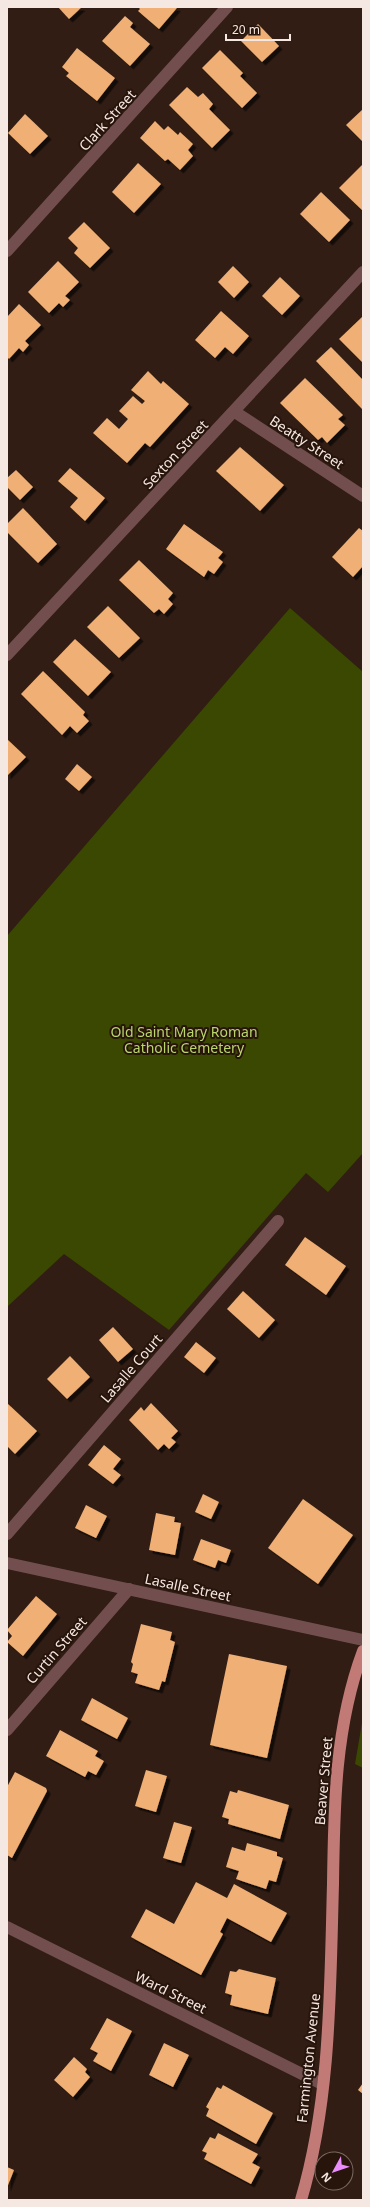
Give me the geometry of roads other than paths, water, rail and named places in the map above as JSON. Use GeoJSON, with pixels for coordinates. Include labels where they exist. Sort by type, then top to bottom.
{"type":"FeatureCollection","features":[{"type":"Feature","properties":{"kind":"main road","name":"Beaver Street"},"geometry":{"type":"LineString","coordinates":[[332,1917],[336,1773],[348,1704],[363,1651]]}},
{"type":"Feature","properties":{"kind":"main road","name":"Farmington Avenue"},"geometry":{"type":"LineString","coordinates":[[301,2200],[311,2156],[322,2084],[329,2000],[332,1917]]}},
{"type":"Feature","properties":{"kind":"street","name":"Clark Street"},"geometry":{"type":"LineString","coordinates":[[7,251],[227,7]]}},
{"type":"Feature","properties":{"kind":"street","name":"Sexton Street"},"geometry":{"type":"LineString","coordinates":[[7,655],[235,412],[363,272]]}},
{"type":"Feature","properties":{"kind":"street","name":"Beatty Street"},"geometry":{"type":"LineString","coordinates":[[235,412],[363,496]]}},
{"type":"Feature","properties":{"kind":"street","name":"Lasalle Court"},"geometry":{"type":"LineString","coordinates":[[7,1534],[278,1221]]}},
{"type":"Feature","properties":{"kind":"street","name":"Lasalle Street"},"geometry":{"type":"LineString","coordinates":[[7,1563],[363,1640]]}},
{"type":"Feature","properties":{"kind":"street","name":"Curtin Street"},"geometry":{"type":"LineString","coordinates":[[7,1730],[129,1589]]}},
{"type":"Feature","properties":{"kind":"street","name":"Ward Street"},"geometry":{"type":"LineString","coordinates":[[7,1927],[322,2084]]}},
{"type":"Feature","properties":{"kind":"park label","name":"Old Saint Mary Roman Catholic Cemetery"},"geometry":{"type":"Point","coordinates":[184,1040]}}]}
